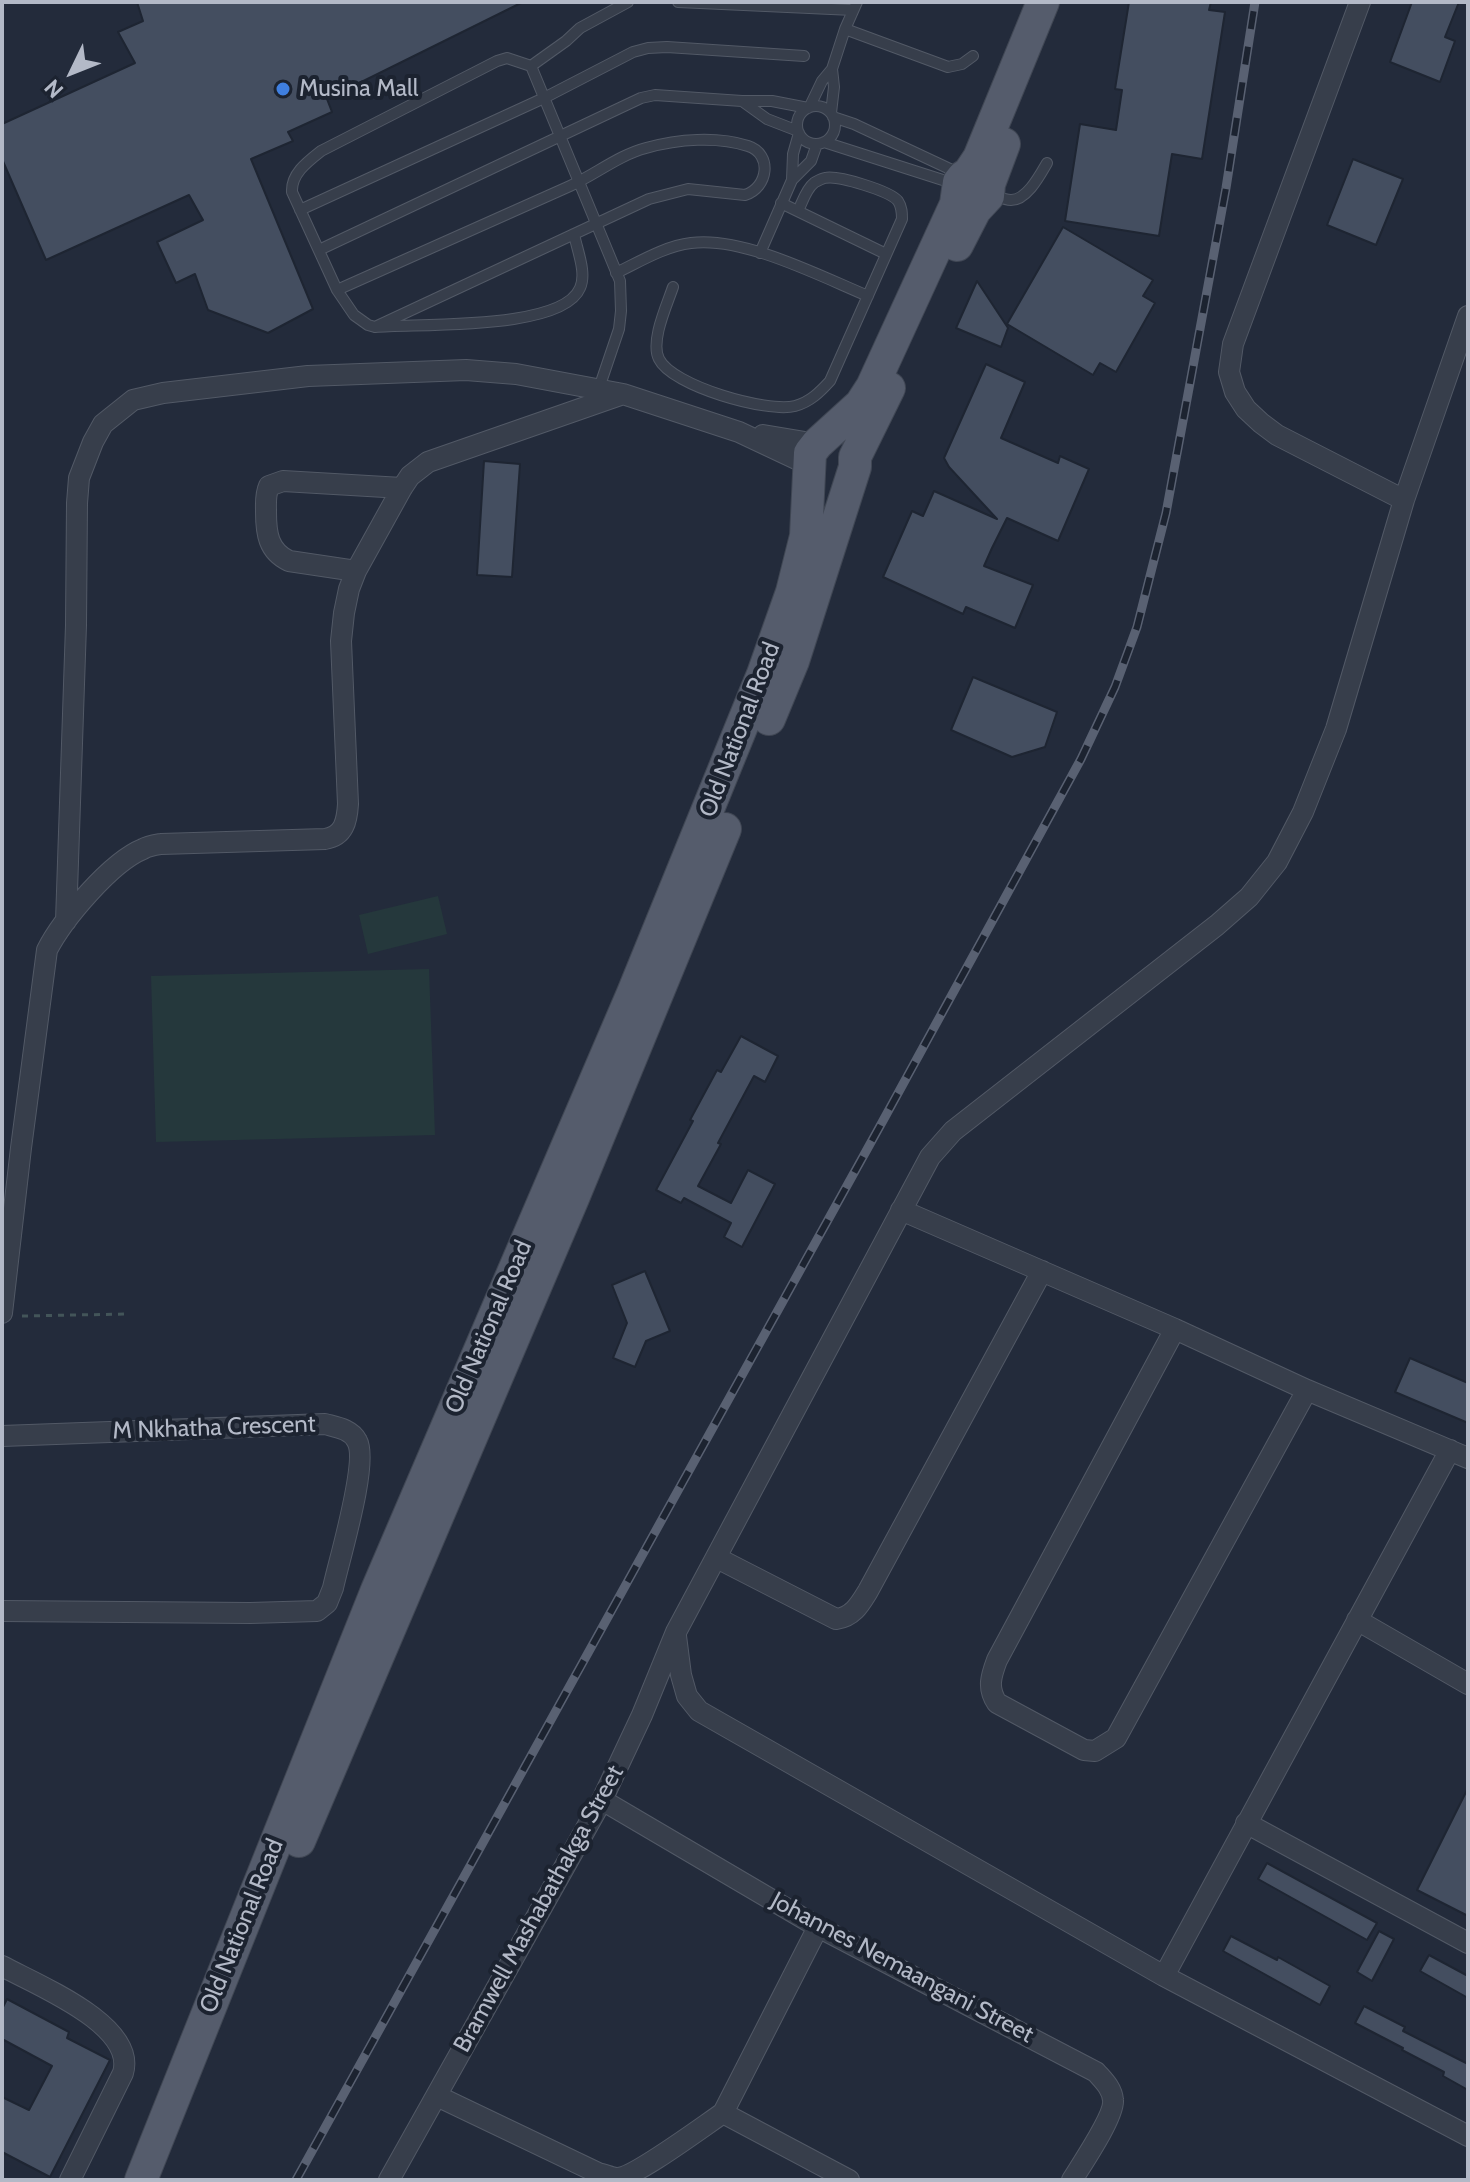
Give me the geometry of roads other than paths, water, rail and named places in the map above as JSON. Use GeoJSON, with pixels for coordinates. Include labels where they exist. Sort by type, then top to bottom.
{"type":"FeatureCollection","features":[{"type":"Feature","properties":{"kind":"main road","name":"Old National Road"},"geometry":{"type":"LineString","coordinates":[[161,2180],[262,1928],[673,959],[793,661],[853,466],[975,210],[973,187],[979,158],[1043,2]]}},
{"type":"Feature","properties":{"kind":"main road","name":"Old National Road"},"geometry":{"type":"LineString","coordinates":[[141,2180],[377,1590],[633,993],[763,674],[792,592],[806,536],[814,454],[861,404],[872,387],[956,204],[973,187],[1066,2]]}},
{"type":"Feature","properties":{"kind":"main road"},"geometry":{"type":"LineString","coordinates":[[814,454],[815,477],[823,484],[843,482],[853,466]]}},
{"type":"Feature","properties":{"kind":"street"},"geometry":{"type":"LineString","coordinates":[[1360,2],[1233,344],[1229,372],[1235,392],[1246,409],[1277,435],[1404,500]]}},
{"type":"Feature","properties":{"kind":"street","name":"Bramwell Mashabathakga Street"},"geometry":{"type":"LineString","coordinates":[[389,2180],[602,1800],[676,1632],[930,1157],[953,1131],[1217,925],[1249,897],[1277,862],[1303,812],[1336,729],[1404,500],[1468,316]]}},
{"type":"Feature","properties":{"kind":"street"},"geometry":{"type":"LineString","coordinates":[[66,921],[79,478],[103,424],[133,400],[163,393],[308,376],[466,370],[516,374],[599,388],[814,454]]}},
{"type":"Feature","properties":{"kind":"street"},"geometry":{"type":"LineString","coordinates":[[10,1314],[44,970],[47,950],[66,921],[115,867],[143,848],[161,844],[325,839],[333,838],[344,828],[348,804],[341,641],[344,613],[356,571],[402,488],[410,476],[428,462],[623,394]]}},
{"type":"Feature","properties":{"kind":"street"},"geometry":{"type":"LineString","coordinates":[[356,571],[289,561],[278,556],[266,533],[265,496],[269,486],[283,481],[402,488]]}},
{"type":"Feature","properties":{"kind":"street"},"geometry":{"type":"LineString","coordinates":[[901,1210],[1459,1454],[1357,1620],[1164,1976]]}},
{"type":"Feature","properties":{"kind":"street"},"geometry":{"type":"LineString","coordinates":[[717,1558],[836,1619],[849,1616],[868,1591],[1042,1271]]}},
{"type":"Feature","properties":{"kind":"street"},"geometry":{"type":"LineString","coordinates":[[1175,1329],[992,1674],[991,1694],[997,1703],[1084,1750],[1095,1751],[1116,1738],[1307,1390]]}},
{"type":"Feature","properties":{"kind":"street","name":"M Nkhatha Crescent"},"geometry":{"type":"LineString","coordinates":[[2,1436],[325,1424],[340,1427],[355,1437],[360,1448],[358,1473],[333,1588],[327,1603],[317,1611],[2,1611]]}},
{"type":"Feature","properties":{"kind":"street"},"geometry":{"type":"LineString","coordinates":[[1357,1620],[1468,1684]]}},
{"type":"Feature","properties":{"kind":"street"},"geometry":{"type":"LineString","coordinates":[[676,1632],[687,1696],[699,1711],[1164,1976],[1468,2136]]}},
{"type":"Feature","properties":{"kind":"street","name":"Johannes Nemaangani Street"},"geometry":{"type":"LineString","coordinates":[[602,1800],[818,1927],[1096,2072],[1112,2093],[1114,2103],[1072,2180]]}},
{"type":"Feature","properties":{"kind":"street"},"geometry":{"type":"LineString","coordinates":[[1246,1823],[1468,1943]]}},
{"type":"Feature","properties":{"kind":"street"},"geometry":{"type":"LineString","coordinates":[[437,2096],[598,2173],[618,2178],[630,2174],[723,2113],[818,1927]]}},
{"type":"Feature","properties":{"kind":"street"},"geometry":{"type":"LineString","coordinates":[[2,1966],[94,2016],[122,2047],[126,2063],[123,2073],[70,2180]]}},
{"type":"Feature","properties":{"kind":"street"},"geometry":{"type":"LineString","coordinates":[[723,2113],[849,2180]]}},
{"type":"Feature","properties":{"kind":"lane"},"geometry":{"type":"LineString","coordinates":[[531,66],[580,28],[628,2]]}},
{"type":"Feature","properties":{"kind":"lane"},"geometry":{"type":"LineString","coordinates":[[678,2],[855,6],[832,69],[798,119],[792,180]]}},
{"type":"Feature","properties":{"kind":"lane"},"geometry":{"type":"LineString","coordinates":[[845,29],[948,67],[962,64],[973,56]]}},
{"type":"Feature","properties":{"kind":"lane"},"geometry":{"type":"LineString","coordinates":[[300,210],[544,98],[633,52],[667,47],[804,56]]}},
{"type":"Feature","properties":{"kind":"lane"},"geometry":{"type":"LineString","coordinates":[[574,234],[582,270],[582,286],[574,299],[526,318],[375,327],[354,315],[337,290],[292,192],[293,180],[296,173],[321,151],[497,61],[507,58],[531,66],[620,281],[619,329],[599,388]]}},
{"type":"Feature","properties":{"kind":"lane"},"geometry":{"type":"LineString","coordinates":[[760,253],[792,180],[811,161],[821,143],[834,132],[832,69]]}},
{"type":"Feature","properties":{"kind":"lane"},"geometry":{"type":"LineString","coordinates":[[319,250],[629,102],[655,95],[823,107],[832,115],[952,170],[973,187]]}},
{"type":"Feature","properties":{"kind":"lane"},"geometry":{"type":"LineString","coordinates":[[742,101],[767,119],[799,132],[803,139],[973,187],[1008,200],[1017,199],[1047,163]]}},
{"type":"Feature","properties":{"kind":"lane"},"geometry":{"type":"LineString","coordinates":[[337,290],[579,182],[633,153],[663,144],[730,141],[753,147],[764,160],[760,187],[752,193],[735,195],[688,189],[649,199],[375,327]]}},
{"type":"Feature","properties":{"kind":"lane"},"geometry":{"type":"LineString","coordinates":[[673,287],[655,342],[659,360],[677,377],[689,384],[770,407],[783,408],[811,400],[830,381],[902,216],[900,205],[894,197],[840,178],[826,177],[809,189],[798,211]]}},
{"type":"Feature","properties":{"kind":"lane"},"geometry":{"type":"LineString","coordinates":[[781,203],[886,254]]}},
{"type":"Feature","properties":{"kind":"lane"},"geometry":{"type":"LineString","coordinates":[[616,273],[668,249],[707,242],[746,248],[868,296]]}},
{"type":"Feature","properties":{"kind":"railway"},"geometry":{"type":"LineString","coordinates":[[296,2180],[885,1117],[1081,759],[1115,687],[1137,627],[1166,513],[1226,188],[1255,2]]}},
{"type":"Feature","properties":{"kind":"place","name":"Musina Mall"},"geometry":{"type":"Point","coordinates":[283,89]}}]}
